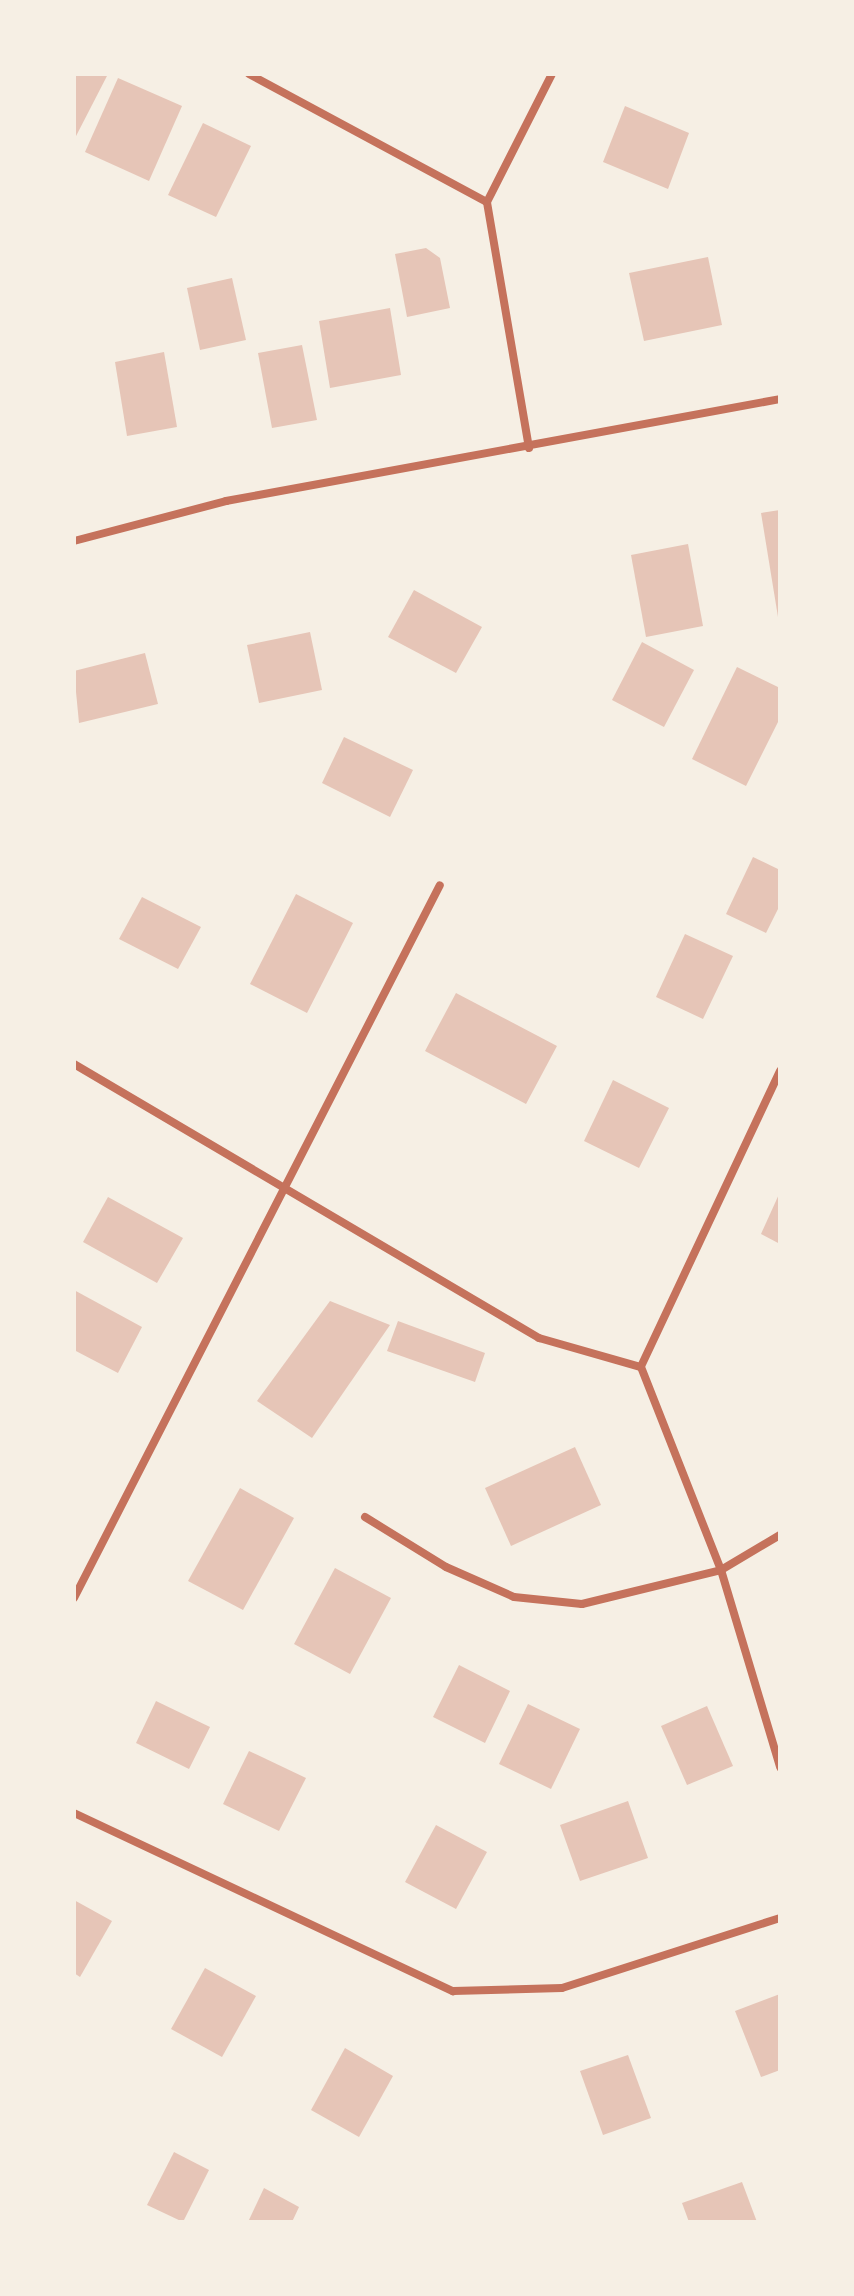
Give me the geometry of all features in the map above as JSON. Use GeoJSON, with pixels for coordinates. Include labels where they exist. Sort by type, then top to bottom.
{"type":"FeatureCollection","features":[{"type":"Feature","properties":{"kind":"street"},"geometry":{"type":"LineString","coordinates":[[249,74],[487,202]]}},
{"type":"Feature","properties":{"kind":"street"},"geometry":{"type":"LineString","coordinates":[[529,448],[487,202],[552,74]]}},
{"type":"Feature","properties":{"kind":"street"},"geometry":{"type":"LineString","coordinates":[[74,541],[226,501],[529,448],[780,399]]}},
{"type":"Feature","properties":{"kind":"street"},"geometry":{"type":"LineString","coordinates":[[74,1598],[440,885]]}},
{"type":"Feature","properties":{"kind":"street"},"geometry":{"type":"LineString","coordinates":[[74,1064],[285,1185],[539,1338],[641,1367]]}},
{"type":"Feature","properties":{"kind":"street"},"geometry":{"type":"LineString","coordinates":[[780,1071],[641,1367],[721,1570],[780,1767]]}},
{"type":"Feature","properties":{"kind":"street"},"geometry":{"type":"LineString","coordinates":[[365,1517],[446,1567],[514,1597],[582,1604],[721,1570],[780,1535]]}},
{"type":"Feature","properties":{"kind":"street"},"geometry":{"type":"LineString","coordinates":[[74,1813],[453,1991],[496,1994],[562,1988],[780,1918]]}},
{"type":"Feature","properties":{"kind":"building"},"geometry":{"type":"Polygon","coordinates":[[[74,74],[108,74],[74,140],[74,74]]]}},
{"type":"Feature","properties":{"kind":"building"},"geometry":{"type":"Polygon","coordinates":[[[118,78],[182,106],[149,181],[85,152],[118,78]]]}},
{"type":"Feature","properties":{"kind":"building"},"geometry":{"type":"Polygon","coordinates":[[[625,106],[689,133],[668,189],[603,162],[625,106]]]}},
{"type":"Feature","properties":{"kind":"building"},"geometry":{"type":"Polygon","coordinates":[[[203,123],[251,146],[216,217],[168,195],[203,123]]]}},
{"type":"Feature","properties":{"kind":"building"},"geometry":{"type":"Polygon","coordinates":[[[426,248],[440,258],[450,308],[407,317],[395,254],[426,248]]]}},
{"type":"Feature","properties":{"kind":"building"},"geometry":{"type":"Polygon","coordinates":[[[708,257],[722,325],[644,341],[629,273],[708,257]]]}},
{"type":"Feature","properties":{"kind":"building"},"geometry":{"type":"Polygon","coordinates":[[[232,278],[246,340],[200,350],[187,288],[232,278]]]}},
{"type":"Feature","properties":{"kind":"building"},"geometry":{"type":"Polygon","coordinates":[[[390,308],[401,375],[330,388],[319,321],[390,308]]]}},
{"type":"Feature","properties":{"kind":"building"},"geometry":{"type":"Polygon","coordinates":[[[302,345],[317,420],[272,428],[258,353],[302,345]]]}},
{"type":"Feature","properties":{"kind":"building"},"geometry":{"type":"Polygon","coordinates":[[[164,352],[177,427],[127,436],[115,362],[164,352]]]}},
{"type":"Feature","properties":{"kind":"building"},"geometry":{"type":"Polygon","coordinates":[[[780,510],[780,617],[778,617],[761,513],[780,510]]]}},
{"type":"Feature","properties":{"kind":"building"},"geometry":{"type":"Polygon","coordinates":[[[688,544],[703,626],[646,637],[631,555],[688,544]]]}},
{"type":"Feature","properties":{"kind":"building"},"geometry":{"type":"Polygon","coordinates":[[[414,590],[482,627],[456,673],[388,637],[414,590]]]}},
{"type":"Feature","properties":{"kind":"building"},"geometry":{"type":"Polygon","coordinates":[[[310,632],[322,690],[259,703],[247,645],[310,632]]]}},
{"type":"Feature","properties":{"kind":"building"},"geometry":{"type":"Polygon","coordinates":[[[642,642],[694,670],[664,727],[612,700],[642,642]]]}},
{"type":"Feature","properties":{"kind":"building"},"geometry":{"type":"Polygon","coordinates":[[[145,653],[158,704],[79,723],[74,671],[145,653]]]}},
{"type":"Feature","properties":{"kind":"building"},"geometry":{"type":"Polygon","coordinates":[[[737,667],[780,688],[780,718],[746,786],[692,759],[737,667]]]}},
{"type":"Feature","properties":{"kind":"building"},"geometry":{"type":"Polygon","coordinates":[[[344,737],[413,770],[390,817],[322,783],[344,737]]]}},
{"type":"Feature","properties":{"kind":"building"},"geometry":{"type":"Polygon","coordinates":[[[753,857],[780,870],[780,905],[766,933],[726,914],[753,857]]]}},
{"type":"Feature","properties":{"kind":"building"},"geometry":{"type":"Polygon","coordinates":[[[296,894],[353,923],[307,1013],[250,984],[296,894]]]}},
{"type":"Feature","properties":{"kind":"building"},"geometry":{"type":"Polygon","coordinates":[[[142,897],[201,927],[178,969],[119,939],[142,897]]]}},
{"type":"Feature","properties":{"kind":"building"},"geometry":{"type":"Polygon","coordinates":[[[685,934],[733,956],[703,1019],[656,997],[685,934]]]}},
{"type":"Feature","properties":{"kind":"building"},"geometry":{"type":"Polygon","coordinates":[[[456,993],[557,1046],[526,1104],[425,1051],[456,993]]]}},
{"type":"Feature","properties":{"kind":"building"},"geometry":{"type":"Polygon","coordinates":[[[613,1080],[669,1108],[639,1168],[584,1141],[613,1080]]]}},
{"type":"Feature","properties":{"kind":"building"},"geometry":{"type":"Polygon","coordinates":[[[780,1192],[780,1244],[761,1234],[780,1192]]]}},
{"type":"Feature","properties":{"kind":"building"},"geometry":{"type":"Polygon","coordinates":[[[108,1197],[183,1238],[157,1283],[83,1242],[108,1197]]]}},
{"type":"Feature","properties":{"kind":"building"},"geometry":{"type":"Polygon","coordinates":[[[74,1290],[142,1327],[118,1373],[74,1350],[74,1290]]]}},
{"type":"Feature","properties":{"kind":"building"},"geometry":{"type":"Polygon","coordinates":[[[330,1301],[390,1325],[312,1438],[257,1401],[330,1301]]]}},
{"type":"Feature","properties":{"kind":"building"},"geometry":{"type":"Polygon","coordinates":[[[398,1321],[485,1353],[475,1382],[387,1351],[398,1321]]]}},
{"type":"Feature","properties":{"kind":"building"},"geometry":{"type":"Polygon","coordinates":[[[575,1447],[601,1505],[511,1546],[485,1488],[575,1447]]]}},
{"type":"Feature","properties":{"kind":"building"},"geometry":{"type":"Polygon","coordinates":[[[240,1488],[294,1518],[243,1610],[188,1581],[240,1488]]]}},
{"type":"Feature","properties":{"kind":"building"},"geometry":{"type":"Polygon","coordinates":[[[335,1568],[391,1598],[350,1674],[294,1644],[335,1568]]]}},
{"type":"Feature","properties":{"kind":"building"},"geometry":{"type":"Polygon","coordinates":[[[459,1665],[510,1691],[485,1743],[433,1717],[459,1665]]]}},
{"type":"Feature","properties":{"kind":"building"},"geometry":{"type":"Polygon","coordinates":[[[156,1701],[210,1727],[189,1769],[136,1743],[156,1701]]]}},
{"type":"Feature","properties":{"kind":"building"},"geometry":{"type":"Polygon","coordinates":[[[528,1704],[580,1729],[551,1789],[499,1764],[528,1704]]]}},
{"type":"Feature","properties":{"kind":"building"},"geometry":{"type":"Polygon","coordinates":[[[707,1706],[733,1766],[687,1785],[661,1726],[707,1706]]]}},
{"type":"Feature","properties":{"kind":"building"},"geometry":{"type":"Polygon","coordinates":[[[249,1751],[306,1778],[279,1831],[223,1804],[249,1751]]]}},
{"type":"Feature","properties":{"kind":"building"},"geometry":{"type":"Polygon","coordinates":[[[628,1801],[648,1858],[580,1881],[560,1825],[628,1801]]]}},
{"type":"Feature","properties":{"kind":"building"},"geometry":{"type":"Polygon","coordinates":[[[436,1825],[487,1852],[456,1909],[405,1882],[436,1825]]]}},
{"type":"Feature","properties":{"kind":"building"},"geometry":{"type":"Polygon","coordinates":[[[74,1900],[112,1921],[80,1977],[74,1973],[74,1900]]]}},
{"type":"Feature","properties":{"kind":"building"},"geometry":{"type":"Polygon","coordinates":[[[205,1968],[256,1996],[222,2057],[171,2029],[205,1968]]]}},
{"type":"Feature","properties":{"kind":"building"},"geometry":{"type":"Polygon","coordinates":[[[780,1994],[780,2070],[761,2077],[735,2011],[780,1994]]]}},
{"type":"Feature","properties":{"kind":"building"},"geometry":{"type":"Polygon","coordinates":[[[345,2048],[393,2076],[359,2137],[311,2110],[345,2048]]]}},
{"type":"Feature","properties":{"kind":"building"},"geometry":{"type":"Polygon","coordinates":[[[628,2055],[651,2118],[603,2135],[580,2071],[628,2055]]]}},
{"type":"Feature","properties":{"kind":"building"},"geometry":{"type":"Polygon","coordinates":[[[174,2152],[209,2170],[183,2222],[147,2205],[174,2152]]]}},
{"type":"Feature","properties":{"kind":"building"},"geometry":{"type":"Polygon","coordinates":[[[742,2182],[757,2222],[689,2222],[682,2203],[742,2182]]]}},
{"type":"Feature","properties":{"kind":"building"},"geometry":{"type":"Polygon","coordinates":[[[264,2188],[299,2207],[292,2222],[248,2222],[264,2188]]]}}]}
